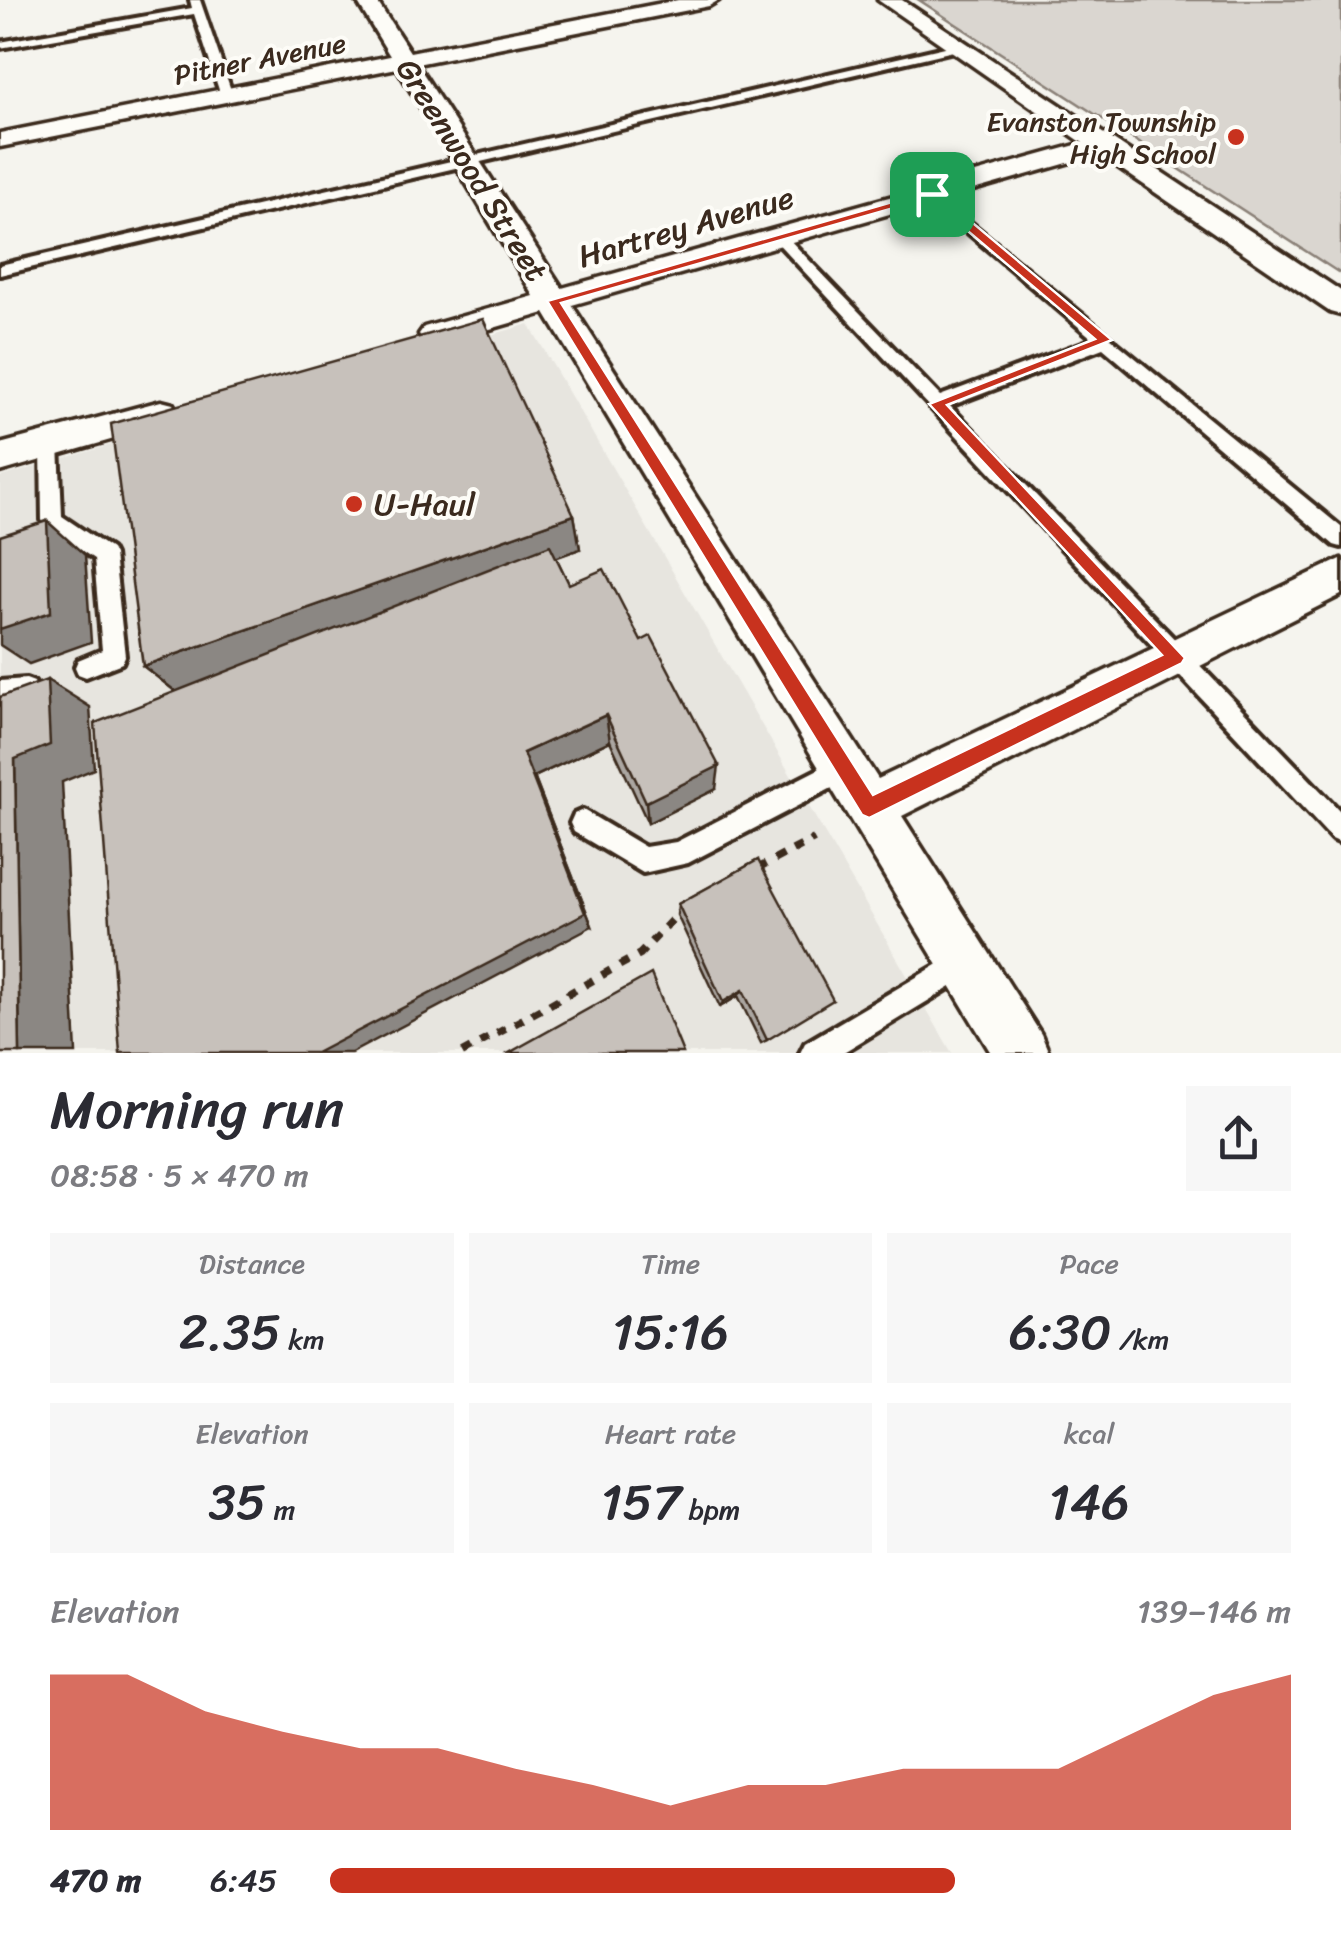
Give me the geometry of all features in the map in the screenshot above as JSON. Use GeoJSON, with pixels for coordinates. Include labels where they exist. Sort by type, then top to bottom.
{"type":"FeatureCollection","features":[{"type":"Feature","properties":{"kind":"street","name":"Greenwood Street"},"geometry":{"type":"LineString","coordinates":[[366,0],[1022,1053]]}},
{"type":"Feature","properties":{"kind":"street","name":"Pitner Avenue"},"geometry":{"type":"LineString","coordinates":[[0,140],[709,0]]}},
{"type":"Feature","properties":{"kind":"street"},"geometry":{"type":"LineString","coordinates":[[888,0],[1341,305]]}},
{"type":"Feature","properties":{"kind":"street","name":"Hartrey Avenue"},"geometry":{"type":"LineString","coordinates":[[412,341],[1103,145]]}},
{"type":"Feature","properties":{"kind":"street"},"geometry":{"type":"LineString","coordinates":[[0,458],[183,406]]}},
{"type":"Feature","properties":{"kind":"street"},"geometry":{"type":"LineString","coordinates":[[869,808],[1341,576]]}},
{"type":"Feature","properties":{"kind":"lane"},"geometry":{"type":"LineString","coordinates":[[0,45],[197,5],[228,96]]}},
{"type":"Feature","properties":{"kind":"lane"},"geometry":{"type":"LineString","coordinates":[[0,270],[958,48]]}},
{"type":"Feature","properties":{"kind":"lane"},"geometry":{"type":"LineString","coordinates":[[932,194],[1341,539]]}},
{"type":"Feature","properties":{"kind":"lane"},"geometry":{"type":"LineString","coordinates":[[780,237],[1341,830]]}},
{"type":"Feature","properties":{"kind":"lane"},"geometry":{"type":"LineString","coordinates":[[936,404],[1105,340]]}},
{"type":"Feature","properties":{"kind":"lane"},"geometry":{"type":"LineString","coordinates":[[50,444],[43,525],[104,555],[114,656],[86,667]]}},
{"type":"Feature","properties":{"kind":"lane"},"geometry":{"type":"LineString","coordinates":[[0,692],[26,690]]}},
{"type":"Feature","properties":{"kind":"lane"},"geometry":{"type":"LineString","coordinates":[[583,824],[642,860],[679,854],[844,768]]}},
{"type":"Feature","properties":{"kind":"lane"},"geometry":{"type":"LineString","coordinates":[[815,1053],[965,962]]}},
{"type":"Feature","properties":{"kind":"path"},"geometry":{"type":"LineString","coordinates":[[745,875],[814,840]]}},
{"type":"Feature","properties":{"kind":"path"},"geometry":{"type":"LineString","coordinates":[[462,1053],[640,954],[676,911],[694,902]]}},
{"type":"Feature","properties":{"kind":"shaded area","name":"Evanston Township High School"},"geometry":{"type":"Polygon","coordinates":[[[919,0],[1341,0],[1341,274],[919,0]]]}},
{"type":"Feature","properties":{"kind":"shaded area"},"geometry":{"type":"Polygon","coordinates":[[[529,324],[952,1053],[0,1053],[0,477],[529,324]]]}},
{"type":"Feature","properties":{"kind":"building","name":"U-Haul"},"geometry":{"type":"Polygon","coordinates":[[[483,319],[574,515],[143,666],[111,424],[483,319]]]}},
{"type":"Feature","properties":{"kind":"building"},"geometry":{"type":"Polygon","coordinates":[[[47,521],[51,612],[0,629],[0,536],[47,521]]]}},
{"type":"Feature","properties":{"kind":"building"},"geometry":{"type":"Polygon","coordinates":[[[550,545],[569,584],[604,569],[641,641],[651,636],[719,766],[646,802],[606,715],[523,753],[585,913],[316,1053],[120,1053],[95,723],[550,545]]]}},
{"type":"Feature","properties":{"kind":"building"},"geometry":{"type":"Polygon","coordinates":[[[47,680],[50,745],[15,759],[20,1053],[0,1053],[0,697],[47,680]]]}},
{"type":"Feature","properties":{"kind":"building"},"geometry":{"type":"Polygon","coordinates":[[[758,860],[833,1000],[767,1040],[743,990],[723,1002],[678,904],[758,860]]]}},
{"type":"Feature","properties":{"kind":"building"},"geometry":{"type":"Polygon","coordinates":[[[651,974],[683,1053],[509,1053],[651,974]]]}},
{"type":"Feature","properties":{"kind":"place","name":"Evanston Township High School"},"geometry":{"type":"Point","coordinates":[1236,137]}},
{"type":"Feature","properties":{"kind":"place","name":"U-Haul"},"geometry":{"type":"Point","coordinates":[354,504]}},
{"type":"Feature","properties":{"kind":"route"},"geometry":{"type":"LineString","coordinates":[[932,194],[1105,340],[936,404],[1176,658],[869,808],[554,301],[932,194]]}}]}
